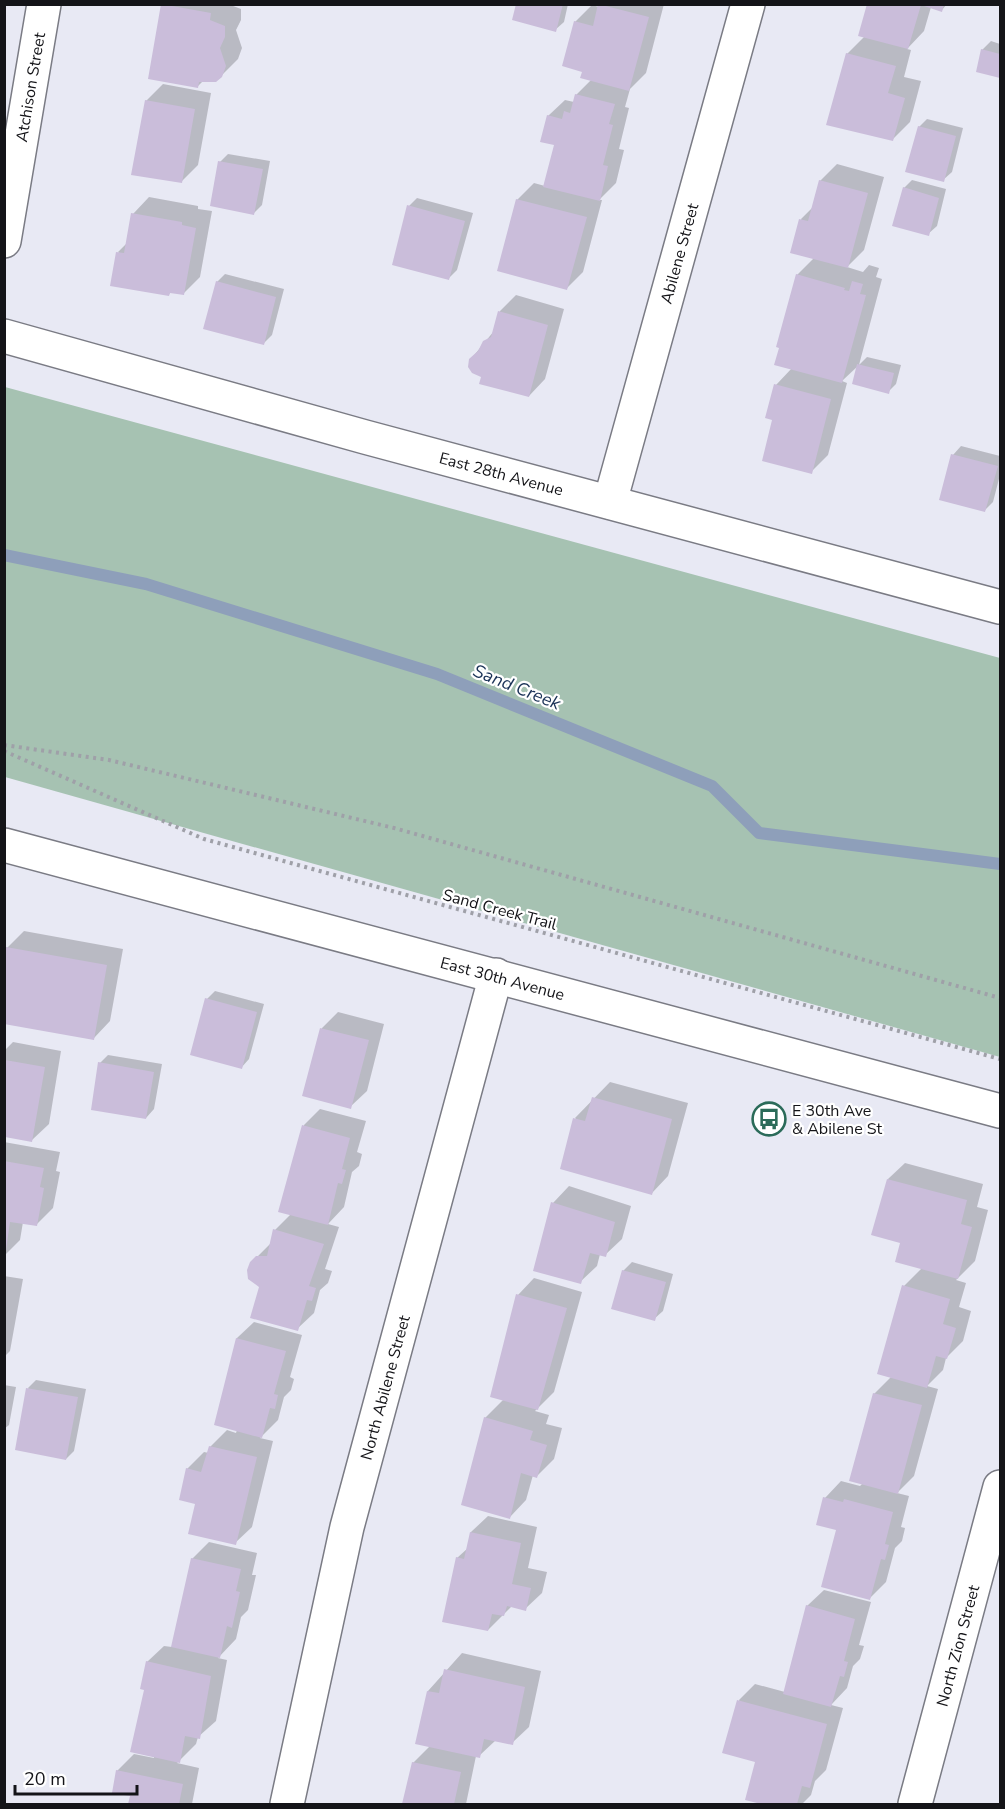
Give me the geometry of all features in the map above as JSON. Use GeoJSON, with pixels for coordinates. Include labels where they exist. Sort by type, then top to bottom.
{"type":"FeatureCollection","features":[{"type":"Feature","properties":{"kind":"street","name":"Atchison Street"},"geometry":{"type":"LineString","coordinates":[[4,241],[44,4]]}},
{"type":"Feature","properties":{"kind":"street","name":"Abilene Street"},"geometry":{"type":"LineString","coordinates":[[610,502],[748,4]]}},
{"type":"Feature","properties":{"kind":"street","name":"East 28th Avenue"},"geometry":{"type":"LineString","coordinates":[[4,336],[355,434],[1000,607]]}},
{"type":"Feature","properties":{"kind":"street","name":"East 30th Avenue"},"geometry":{"type":"LineString","coordinates":[[4,845],[1000,1111]]}},
{"type":"Feature","properties":{"kind":"street","name":"North Abilene Street"},"geometry":{"type":"LineString","coordinates":[[287,1804],[347,1527],[496,975]]}},
{"type":"Feature","properties":{"kind":"street","name":"North Zion Street"},"geometry":{"type":"LineString","coordinates":[[915,1804],[1000,1487]]}},
{"type":"Feature","properties":{"kind":"path"},"geometry":{"type":"LineString","coordinates":[[4,746],[109,760],[394,828],[1000,998]]}},
{"type":"Feature","properties":{"kind":"path","name":"Sand Creek Trail"},"geometry":{"type":"LineString","coordinates":[[4,751],[204,839],[1000,1059]]}},
{"type":"Feature","properties":{"kind":"green space"},"geometry":{"type":"Polygon","coordinates":[[[5,387],[1000,658],[1000,1057],[5,777],[5,387]]]}},
{"type":"Feature","properties":{"kind":"building"},"geometry":{"type":"Polygon","coordinates":[[[161,4],[211,13],[210,20],[225,26],[225,37],[220,48],[226,66],[222,77],[216,82],[199,82],[198,88],[148,79],[161,4]]]}},
{"type":"Feature","properties":{"kind":"building"},"geometry":{"type":"Polygon","coordinates":[[[516,4],[563,4],[556,32],[512,20],[516,4]]]}},
{"type":"Feature","properties":{"kind":"building"},"geometry":{"type":"Polygon","coordinates":[[[598,4],[649,17],[629,91],[580,78],[582,72],[562,66],[574,21],[593,26],[598,4]]]}},
{"type":"Feature","properties":{"kind":"building"},"geometry":{"type":"Polygon","coordinates":[[[867,4],[944,4],[942,12],[921,5],[908,49],[858,36],[867,4]]]}},
{"type":"Feature","properties":{"kind":"building"},"geometry":{"type":"Polygon","coordinates":[[[981,49],[1000,54],[1000,78],[976,72],[981,49]]]}},
{"type":"Feature","properties":{"kind":"building"},"geometry":{"type":"Polygon","coordinates":[[[846,53],[896,66],[888,93],[905,98],[893,141],[826,125],[846,53]]]}},
{"type":"Feature","properties":{"kind":"building"},"geometry":{"type":"Polygon","coordinates":[[[575,94],[615,104],[609,124],[613,125],[603,165],[608,166],[600,201],[543,187],[554,145],[540,142],[547,115],[562,119],[564,111],[570,113],[575,94]]]}},
{"type":"Feature","properties":{"kind":"building"},"geometry":{"type":"Polygon","coordinates":[[[145,100],[195,109],[182,183],[131,175],[145,100]]]}},
{"type":"Feature","properties":{"kind":"building"},"geometry":{"type":"Polygon","coordinates":[[[918,126],[956,136],[944,182],[905,172],[918,126]]]}},
{"type":"Feature","properties":{"kind":"building"},"geometry":{"type":"Polygon","coordinates":[[[218,161],[263,169],[254,215],[210,206],[218,161]]]}},
{"type":"Feature","properties":{"kind":"building"},"geometry":{"type":"Polygon","coordinates":[[[819,180],[868,193],[848,268],[790,253],[799,219],[808,221],[819,180]]]}},
{"type":"Feature","properties":{"kind":"building"},"geometry":{"type":"Polygon","coordinates":[[[903,187],[939,198],[929,236],[892,226],[903,187]]]}},
{"type":"Feature","properties":{"kind":"building"},"geometry":{"type":"Polygon","coordinates":[[[516,199],[587,217],[567,290],[497,271],[516,199]]]}},
{"type":"Feature","properties":{"kind":"building"},"geometry":{"type":"Polygon","coordinates":[[[407,205],[465,221],[449,280],[392,265],[407,205]]]}},
{"type":"Feature","properties":{"kind":"building"},"geometry":{"type":"Polygon","coordinates":[[[131,213],[182,222],[182,225],[196,228],[184,295],[170,293],[169,296],[110,286],[116,252],[124,253],[131,213]]]}},
{"type":"Feature","properties":{"kind":"building"},"geometry":{"type":"Polygon","coordinates":[[[796,274],[849,291],[852,281],[863,284],[860,294],[866,295],[842,383],[774,365],[779,348],[776,347],[796,274]]]}},
{"type":"Feature","properties":{"kind":"building"},"geometry":{"type":"Polygon","coordinates":[[[216,281],[276,297],[264,345],[203,329],[216,281]]]}},
{"type":"Feature","properties":{"kind":"building"},"geometry":{"type":"Polygon","coordinates":[[[498,311],[548,325],[529,397],[479,384],[481,377],[472,373],[468,367],[469,359],[478,351],[483,341],[491,337],[498,311]]]}},
{"type":"Feature","properties":{"kind":"building"},"geometry":{"type":"Polygon","coordinates":[[[857,364],[894,373],[889,394],[852,384],[857,364]]]}},
{"type":"Feature","properties":{"kind":"building"},"geometry":{"type":"Polygon","coordinates":[[[774,384],[831,399],[812,474],[762,461],[772,420],[765,418],[774,384]]]}},
{"type":"Feature","properties":{"kind":"building"},"geometry":{"type":"Polygon","coordinates":[[[951,454],[998,466],[985,512],[939,500],[951,454]]]}},
{"type":"Feature","properties":{"kind":"building"},"geometry":{"type":"Polygon","coordinates":[[[6,947],[107,965],[94,1040],[4,1024],[6,947]]]}},
{"type":"Feature","properties":{"kind":"building"},"geometry":{"type":"Polygon","coordinates":[[[205,998],[257,1012],[242,1069],[190,1055],[205,998]]]}},
{"type":"Feature","properties":{"kind":"building"},"geometry":{"type":"Polygon","coordinates":[[[320,1028],[369,1040],[351,1109],[302,1096],[320,1028]]]}},
{"type":"Feature","properties":{"kind":"building"},"geometry":{"type":"Polygon","coordinates":[[[5,1060],[45,1067],[32,1142],[5,1137],[5,1060]]]}},
{"type":"Feature","properties":{"kind":"building"},"geometry":{"type":"Polygon","coordinates":[[[98,1062],[154,1072],[146,1119],[91,1110],[98,1062]]]}},
{"type":"Feature","properties":{"kind":"building"},"geometry":{"type":"Polygon","coordinates":[[[592,1097],[672,1119],[652,1195],[560,1169],[573,1118],[585,1121],[592,1097]]]}},
{"type":"Feature","properties":{"kind":"building"},"geometry":{"type":"Polygon","coordinates":[[[302,1125],[350,1138],[342,1169],[346,1170],[342,1184],[338,1183],[328,1225],[278,1212],[302,1125]]]}},
{"type":"Feature","properties":{"kind":"building"},"geometry":{"type":"Polygon","coordinates":[[[4,1161],[44,1168],[40,1187],[44,1188],[37,1226],[10,1222],[6,1250],[4,1161]]]}},
{"type":"Feature","properties":{"kind":"building"},"geometry":{"type":"Polygon","coordinates":[[[887,1179],[967,1200],[961,1224],[972,1227],[958,1279],[895,1262],[900,1243],[871,1235],[887,1179]]]}},
{"type":"Feature","properties":{"kind":"building"},"geometry":{"type":"Polygon","coordinates":[[[551,1202],[615,1222],[606,1257],[590,1253],[581,1284],[533,1271],[551,1202]]]}},
{"type":"Feature","properties":{"kind":"building"},"geometry":{"type":"Polygon","coordinates":[[[273,1229],[324,1244],[309,1286],[316,1288],[312,1301],[307,1300],[298,1331],[250,1318],[259,1287],[248,1279],[247,1270],[250,1262],[256,1256],[267,1256],[273,1229]]]}},
{"type":"Feature","properties":{"kind":"building"},"geometry":{"type":"Polygon","coordinates":[[[622,1270],[666,1282],[655,1321],[611,1309],[622,1270]]]}},
{"type":"Feature","properties":{"kind":"building"},"geometry":{"type":"Polygon","coordinates":[[[902,1285],[950,1299],[943,1324],[956,1328],[947,1359],[936,1356],[927,1388],[877,1374],[902,1285]]]}},
{"type":"Feature","properties":{"kind":"building"},"geometry":{"type":"Polygon","coordinates":[[[516,1294],[567,1308],[538,1410],[490,1397],[516,1294]]]}},
{"type":"Feature","properties":{"kind":"building"},"geometry":{"type":"Polygon","coordinates":[[[236,1338],[286,1351],[274,1394],[278,1395],[275,1409],[270,1408],[262,1438],[214,1425],[236,1338]]]}},
{"type":"Feature","properties":{"kind":"building"},"geometry":{"type":"Polygon","coordinates":[[[26,1388],[78,1397],[66,1460],[15,1450],[26,1388]]]}},
{"type":"Feature","properties":{"kind":"building"},"geometry":{"type":"Polygon","coordinates":[[[873,1393],[922,1405],[898,1494],[849,1481],[873,1393]]]}},
{"type":"Feature","properties":{"kind":"building"},"geometry":{"type":"Polygon","coordinates":[[[484,1417],[533,1431],[530,1440],[547,1445],[537,1478],[521,1473],[510,1519],[461,1505],[484,1417]]]}},
{"type":"Feature","properties":{"kind":"building"},"geometry":{"type":"Polygon","coordinates":[[[209,1446],[257,1457],[236,1545],[188,1534],[195,1504],[179,1500],[186,1468],[201,1472],[209,1446]]]}},
{"type":"Feature","properties":{"kind":"building"},"geometry":{"type":"Polygon","coordinates":[[[823,1497],[843,1502],[844,1499],[893,1512],[885,1544],[889,1545],[885,1560],[881,1559],[870,1600],[821,1587],[836,1530],[816,1525],[823,1497]]]}},
{"type":"Feature","properties":{"kind":"building"},"geometry":{"type":"Polygon","coordinates":[[[470,1532],[521,1543],[512,1584],[531,1588],[526,1611],[507,1606],[504,1616],[492,1614],[488,1631],[442,1622],[456,1557],[464,1559],[470,1532]]]}},
{"type":"Feature","properties":{"kind":"building"},"geometry":{"type":"Polygon","coordinates":[[[191,1558],[241,1569],[236,1591],[240,1592],[232,1628],[227,1626],[220,1658],[171,1647],[191,1558]]]}},
{"type":"Feature","properties":{"kind":"building"},"geometry":{"type":"Polygon","coordinates":[[[806,1605],[855,1619],[844,1661],[848,1662],[844,1677],[840,1676],[831,1707],[783,1694],[806,1605]]]}},
{"type":"Feature","properties":{"kind":"building"},"geometry":{"type":"Polygon","coordinates":[[[146,1661],[211,1676],[200,1739],[185,1736],[180,1763],[130,1752],[144,1690],[140,1689],[146,1661]]]}},
{"type":"Feature","properties":{"kind":"building"},"geometry":{"type":"Polygon","coordinates":[[[444,1669],[525,1687],[513,1745],[484,1739],[480,1758],[415,1744],[427,1691],[439,1693],[444,1669]]]}},
{"type":"Feature","properties":{"kind":"building"},"geometry":{"type":"Polygon","coordinates":[[[737,1700],[827,1724],[810,1788],[802,1786],[797,1804],[761,1804],[745,1800],[755,1762],[722,1753],[737,1700]]]}},
{"type":"Feature","properties":{"kind":"building"},"geometry":{"type":"Polygon","coordinates":[[[412,1762],[461,1772],[454,1804],[402,1804],[412,1762]]]}},
{"type":"Feature","properties":{"kind":"building"},"geometry":{"type":"Polygon","coordinates":[[[116,1770],[183,1784],[179,1804],[128,1804],[130,1796],[112,1793],[116,1770]]]}},
{"type":"Feature","properties":{"kind":"waterway","name":"Sand Creek"},"geometry":{"type":"LineString","coordinates":[[4,555],[146,584],[437,674],[712,786],[759,833],[1000,864]]}},
{"type":"Feature","properties":{"kind":"place","name":"E 30th Ave & Abilene St"},"geometry":{"type":"Point","coordinates":[769,1119]}}]}
